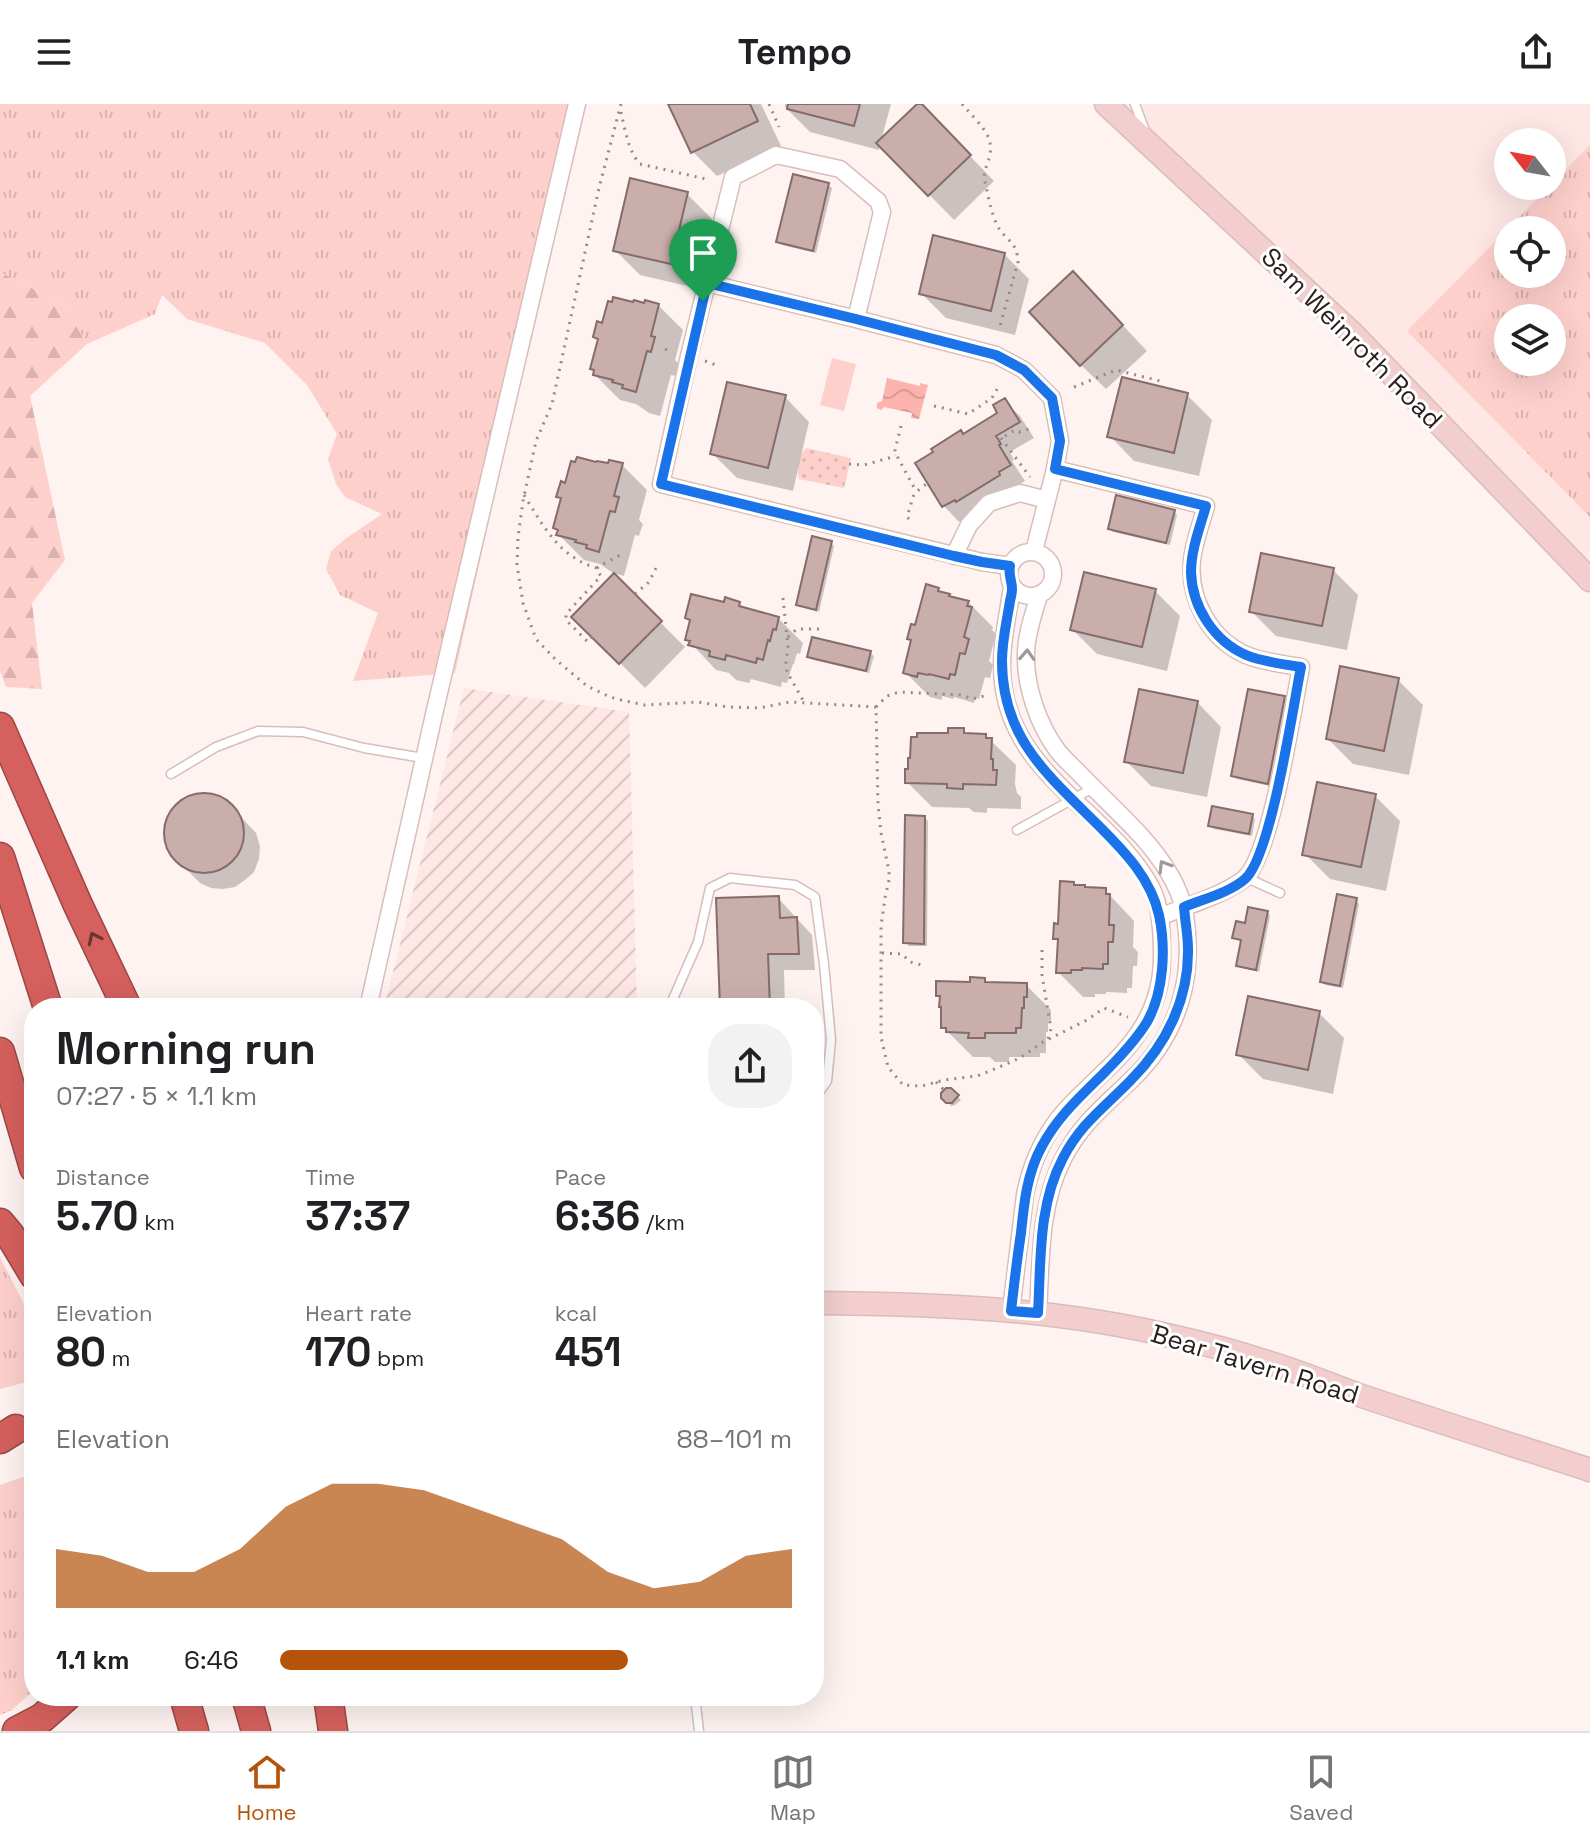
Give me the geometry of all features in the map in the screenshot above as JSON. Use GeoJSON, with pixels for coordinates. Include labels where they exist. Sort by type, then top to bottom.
{"type":"FeatureCollection","features":[{"type":"Feature","properties":{"kind":"highway"},"geometry":{"type":"LineString","coordinates":[[0,727],[122,998]]}},
{"type":"Feature","properties":{"kind":"highway"},"geometry":{"type":"LineString","coordinates":[[0,857],[45,998]]}},
{"type":"Feature","properties":{"kind":"highway"},"geometry":{"type":"LineString","coordinates":[[0,1052],[24,1134]]}},
{"type":"Feature","properties":{"kind":"highway"},"geometry":{"type":"LineString","coordinates":[[0,1223],[24,1258]]}},
{"type":"Feature","properties":{"kind":"highway"},"geometry":{"type":"LineString","coordinates":[[17,1731],[42,1718],[56,1706]]}},
{"type":"Feature","properties":{"kind":"highway"},"geometry":{"type":"LineString","coordinates":[[187,1706],[194,1731]]}},
{"type":"Feature","properties":{"kind":"highway"},"geometry":{"type":"LineString","coordinates":[[249,1706],[256,1731]]}},
{"type":"Feature","properties":{"kind":"highway"},"geometry":{"type":"LineString","coordinates":[[329,1706],[333,1731]]}},
{"type":"Feature","properties":{"kind":"street"},"geometry":{"type":"LineString","coordinates":[[370,998],[577,104]]}},
{"type":"Feature","properties":{"kind":"street","name":"Sam Weinroth Road"},"geometry":{"type":"LineString","coordinates":[[1106,104],[1353,334],[1590,580]]}},
{"type":"Feature","properties":{"kind":"street"},"geometry":{"type":"LineString","coordinates":[[856,319],[882,212],[878,201],[840,169],[776,155],[733,177],[661,484],[954,556],[1010,566]]}},
{"type":"Feature","properties":{"kind":"street"},"geometry":{"type":"LineString","coordinates":[[707,283],[996,355],[1024,370],[1052,398],[1060,441],[1034,551]]}},
{"type":"Feature","properties":{"kind":"street"},"geometry":{"type":"LineString","coordinates":[[1055,469],[1206,506],[1192,557],[1191,573],[1195,597],[1207,622],[1223,641],[1247,656],[1301,667],[1273,807],[1261,851],[1247,878],[1160,917]]}},
{"type":"Feature","properties":{"kind":"street"},"geometry":{"type":"LineString","coordinates":[[954,556],[969,525],[989,503],[1020,493],[1047,500]]}},
{"type":"Feature","properties":{"kind":"street"},"geometry":{"type":"LineString","coordinates":[[1011,1311],[1028,1177],[1056,1122],[1127,1049],[1147,1021],[1161,977],[1162,953],[1160,917],[1151,889],[1119,846],[1039,765],[1011,717],[1004,690],[1002,662],[1012,587],[1008,573],[1019,554],[1034,551],[1047,558],[1053,571],[1050,585],[1039,595],[1026,651],[1026,673],[1042,726],[1057,751],[1128,821],[1168,871],[1184,907],[1188,949],[1186,981],[1171,1029],[1133,1079],[1081,1128],[1051,1184],[1046,1200],[1038,1313]]}},
{"type":"Feature","properties":{"kind":"street"},"geometry":{"type":"LineString","coordinates":[[1012,587],[1024,595],[1039,595]]}},
{"type":"Feature","properties":{"kind":"street","name":"Bear Tavern Road"},"geometry":{"type":"LineString","coordinates":[[824,1303],[1038,1313],[1174,1336],[1235,1352],[1590,1470]]}},
{"type":"Feature","properties":{"kind":"lane"},"geometry":{"type":"LineString","coordinates":[[1135,104],[1152,147]]}},
{"type":"Feature","properties":{"kind":"lane"},"geometry":{"type":"LineString","coordinates":[[171,774],[216,747],[258,731],[303,732],[424,759]]}},
{"type":"Feature","properties":{"kind":"lane"},"geometry":{"type":"LineString","coordinates":[[1017,830],[1093,788]]}},
{"type":"Feature","properties":{"kind":"lane"},"geometry":{"type":"LineString","coordinates":[[673,998],[698,942],[710,888],[730,878],[795,885],[815,897],[831,1040],[824,1085]]}},
{"type":"Feature","properties":{"kind":"lane"},"geometry":{"type":"LineString","coordinates":[[1247,878],[1280,893]]}},
{"type":"Feature","properties":{"kind":"lane"},"geometry":{"type":"LineString","coordinates":[[696,1706],[699,1731]]}},
{"type":"Feature","properties":{"kind":"path"},"geometry":{"type":"LineString","coordinates":[[769,104],[779,127]]}},
{"type":"Feature","properties":{"kind":"path"},"geometry":{"type":"LineString","coordinates":[[962,104],[990,142],[990,161],[983,177],[998,227],[1010,239],[1018,255],[1000,326]]}},
{"type":"Feature","properties":{"kind":"path"},"geometry":{"type":"LineString","coordinates":[[620,106],[636,161],[706,179]]}},
{"type":"Feature","properties":{"kind":"path"},"geometry":{"type":"LineString","coordinates":[[620,106],[552,404],[536,441],[524,495],[517,565],[529,621],[539,644],[587,686],[610,697],[645,705],[698,702],[759,708],[804,702],[876,707]]}},
{"type":"Feature","properties":{"kind":"path"},"geometry":{"type":"LineString","coordinates":[[701,360],[716,365]]}},
{"type":"Feature","properties":{"kind":"path"},"geometry":{"type":"LineString","coordinates":[[1074,387],[1116,370],[1160,381],[1158,386]]}},
{"type":"Feature","properties":{"kind":"path"},"geometry":{"type":"LineString","coordinates":[[934,406],[968,414],[992,398],[1000,384]]}},
{"type":"Feature","properties":{"kind":"path"},"geometry":{"type":"LineString","coordinates":[[901,426],[895,450],[916,491]]}},
{"type":"Feature","properties":{"kind":"path"},"geometry":{"type":"LineString","coordinates":[[1032,428],[1019,432],[1015,430],[1000,439],[1028,476],[1036,479]]}},
{"type":"Feature","properties":{"kind":"path"},"geometry":{"type":"LineString","coordinates":[[849,464],[864,465],[897,456]]}},
{"type":"Feature","properties":{"kind":"path"},"geometry":{"type":"LineString","coordinates":[[909,519],[907,517],[916,491],[926,484]]}},
{"type":"Feature","properties":{"kind":"path"},"geometry":{"type":"LineString","coordinates":[[524,495],[557,545],[571,557],[597,568],[601,576],[565,617],[588,642],[592,637]]}},
{"type":"Feature","properties":{"kind":"path"},"geometry":{"type":"LineString","coordinates":[[597,568],[620,555]]}},
{"type":"Feature","properties":{"kind":"path"},"geometry":{"type":"LineString","coordinates":[[635,594],[649,582],[656,568]]}},
{"type":"Feature","properties":{"kind":"path"},"geometry":{"type":"LineString","coordinates":[[783,598],[788,637],[787,672],[804,702]]}},
{"type":"Feature","properties":{"kind":"path"},"geometry":{"type":"LineString","coordinates":[[788,637],[797,629],[821,629]]}},
{"type":"Feature","properties":{"kind":"path"},"geometry":{"type":"LineString","coordinates":[[991,693],[972,699],[962,695],[899,692],[887,696],[876,707],[879,823],[889,871],[881,953],[881,1037],[888,1067],[903,1085],[922,1086],[977,1076],[1020,1058],[1104,1008],[1132,1018]]}},
{"type":"Feature","properties":{"kind":"path"},"geometry":{"type":"LineString","coordinates":[[1042,950],[1042,975],[1051,1029],[1048,1039]]}},
{"type":"Feature","properties":{"kind":"path"},"geometry":{"type":"LineString","coordinates":[[881,953],[902,954],[910,962],[922,965]]}},
{"type":"Feature","properties":{"kind":"path"},"geometry":{"type":"LineString","coordinates":[[1051,1029],[1061,1033]]}},
{"type":"Feature","properties":{"kind":"path"},"geometry":{"type":"LineString","coordinates":[[936,1082],[944,1090]]}},
{"type":"Feature","properties":{"kind":"shaded area"},"geometry":{"type":"Polygon","coordinates":[[[1123,104],[1590,104],[1590,566],[1123,104]]]}},
{"type":"Feature","properties":{"kind":"shaded area"},"geometry":{"type":"Polygon","coordinates":[[[464,688],[629,712],[637,998],[386,998],[464,688]]]}},
{"type":"Feature","properties":{"kind":"green space"},"geometry":{"type":"Polygon","coordinates":[[[0,104],[581,104],[455,673],[353,681],[378,613],[340,595],[326,569],[331,551],[382,514],[345,497],[336,484],[328,459],[337,434],[307,385],[265,343],[187,319],[162,295],[155,314],[87,344],[67,306],[0,272],[0,104]]]}},
{"type":"Feature","properties":{"kind":"green space"},"geometry":{"type":"Polygon","coordinates":[[[1590,145],[1590,517],[1407,331],[1494,243],[1494,288],[1566,288],[1566,216],[1520,216],[1536,200],[1566,200],[1566,170],[1590,145]]]}},
{"type":"Feature","properties":{"kind":"green space"},"geometry":{"type":"Polygon","coordinates":[[[0,272],[67,306],[87,344],[30,396],[65,560],[32,603],[42,689],[6,687],[0,671],[0,272]]]}},
{"type":"Feature","properties":{"kind":"green space"},"geometry":{"type":"Polygon","coordinates":[[[832,358],[856,364],[844,411],[820,405],[832,358]]]}},
{"type":"Feature","properties":{"kind":"green space"},"geometry":{"type":"Polygon","coordinates":[[[806,448],[851,458],[844,488],[799,479],[799,462],[806,448]]]}},
{"type":"Feature","properties":{"kind":"green space"},"geometry":{"type":"Polygon","coordinates":[[[0,1257],[24,1304],[24,1383],[0,1389],[0,1257]]]}},
{"type":"Feature","properties":{"kind":"green space"},"geometry":{"type":"Polygon","coordinates":[[[24,1477],[24,1699],[12,1710],[0,1715],[0,1485],[24,1477]]]}},
{"type":"Feature","properties":{"kind":"water"},"geometry":{"type":"Polygon","coordinates":[[[887,378],[928,385],[919,419],[911,418],[912,413],[877,408],[877,403],[882,401],[887,378]]]}},
{"type":"Feature","properties":{"kind":"building"},"geometry":{"type":"Polygon","coordinates":[[[668,104],[750,104],[758,121],[691,153],[668,104]]]}},
{"type":"Feature","properties":{"kind":"building"},"geometry":{"type":"Polygon","coordinates":[[[788,104],[860,104],[854,126],[787,109],[788,104]]]}},
{"type":"Feature","properties":{"kind":"building"},"geometry":{"type":"Polygon","coordinates":[[[917,104],[922,104],[971,155],[928,196],[876,143],[917,104]]]}},
{"type":"Feature","properties":{"kind":"building"},"geometry":{"type":"Polygon","coordinates":[[[793,174],[829,183],[813,251],[776,242],[793,174]]]}},
{"type":"Feature","properties":{"kind":"building"},"geometry":{"type":"Polygon","coordinates":[[[630,178],[688,192],[671,264],[613,251],[630,178]]]}},
{"type":"Feature","properties":{"kind":"building"},"geometry":{"type":"Polygon","coordinates":[[[933,235],[1005,253],[991,311],[919,294],[933,235]]]}},
{"type":"Feature","properties":{"kind":"building"},"geometry":{"type":"Polygon","coordinates":[[[1073,271],[1123,325],[1080,366],[1029,312],[1073,271]]]}},
{"type":"Feature","properties":{"kind":"building"},"geometry":{"type":"Polygon","coordinates":[[[613,297],[659,304],[651,336],[655,337],[651,352],[647,351],[636,392],[622,388],[623,385],[613,380],[593,375],[594,370],[590,369],[598,339],[593,337],[597,321],[602,323],[608,301],[612,302],[613,297]]]}},
{"type":"Feature","properties":{"kind":"building"},"geometry":{"type":"Polygon","coordinates":[[[1122,377],[1188,393],[1174,453],[1107,437],[1122,377]]]}},
{"type":"Feature","properties":{"kind":"building"},"geometry":{"type":"Polygon","coordinates":[[[727,382],[786,395],[768,468],[710,454],[727,382]]]}},
{"type":"Feature","properties":{"kind":"building"},"geometry":{"type":"Polygon","coordinates":[[[1005,398],[1020,422],[996,436],[1011,465],[956,502],[942,507],[915,463],[961,430],[963,434],[997,413],[993,405],[1005,398]]]}},
{"type":"Feature","properties":{"kind":"building"},"geometry":{"type":"Polygon","coordinates":[[[577,457],[596,462],[608,463],[609,460],[623,463],[614,496],[619,497],[615,512],[610,511],[599,552],[586,548],[587,545],[576,540],[556,535],[558,530],[553,528],[561,498],[556,497],[561,481],[565,483],[571,461],[575,462],[577,457]]]}},
{"type":"Feature","properties":{"kind":"building"},"geometry":{"type":"Polygon","coordinates":[[[1116,495],[1175,510],[1166,543],[1108,529],[1116,495]]]}},
{"type":"Feature","properties":{"kind":"building"},"geometry":{"type":"Polygon","coordinates":[[[812,536],[832,541],[816,610],[796,605],[812,536]]]}},
{"type":"Feature","properties":{"kind":"building"},"geometry":{"type":"Polygon","coordinates":[[[1261,553],[1334,568],[1322,626],[1249,612],[1261,553]]]}},
{"type":"Feature","properties":{"kind":"building"},"geometry":{"type":"Polygon","coordinates":[[[1084,572],[1156,589],[1142,647],[1070,630],[1084,572]]]}},
{"type":"Feature","properties":{"kind":"building"},"geometry":{"type":"Polygon","coordinates":[[[614,573],[662,621],[619,664],[571,617],[614,573]]]}},
{"type":"Feature","properties":{"kind":"building"},"geometry":{"type":"Polygon","coordinates":[[[926,584],[939,588],[938,591],[949,596],[969,601],[967,606],[972,607],[964,637],[969,639],[965,654],[960,653],[955,675],[950,674],[949,679],[903,673],[911,640],[907,639],[911,624],[915,625],[926,584]]]}},
{"type":"Feature","properties":{"kind":"building"},"geometry":{"type":"Polygon","coordinates":[[[691,594],[724,602],[725,597],[740,602],[739,606],[779,617],[763,660],[757,658],[756,663],[726,655],[725,660],[709,656],[710,651],[688,645],[690,641],[685,640],[690,620],[685,618],[691,594]]]}},
{"type":"Feature","properties":{"kind":"building"},"geometry":{"type":"Polygon","coordinates":[[[812,637],[871,651],[866,671],[807,657],[812,637]]]}},
{"type":"Feature","properties":{"kind":"building"},"geometry":{"type":"Polygon","coordinates":[[[1340,666],[1399,678],[1384,751],[1326,739],[1340,666]]]}},
{"type":"Feature","properties":{"kind":"building"},"geometry":{"type":"Polygon","coordinates":[[[1139,689],[1198,701],[1183,773],[1124,762],[1139,689]]]}},
{"type":"Feature","properties":{"kind":"building"},"geometry":{"type":"Polygon","coordinates":[[[1248,689],[1285,696],[1268,784],[1231,776],[1248,689]]]}},
{"type":"Feature","properties":{"kind":"building"},"geometry":{"type":"Polygon","coordinates":[[[948,728],[964,728],[964,733],[986,734],[986,738],[992,738],[991,759],[993,770],[997,770],[996,785],[963,784],[963,789],[947,788],[947,784],[905,783],[911,737],[917,737],[917,733],[948,733],[948,728]]]}},
{"type":"Feature","properties":{"kind":"building"},"geometry":{"type":"Polygon","coordinates":[[[1317,782],[1376,794],[1361,867],[1302,855],[1317,782]]]}},
{"type":"Feature","properties":{"kind":"building"},"geometry":{"type":"Polygon","coordinates":[[[204,793],[219,796],[232,805],[241,818],[244,833],[241,848],[232,861],[219,870],[204,873],[189,870],[176,861],[167,848],[164,833],[167,818],[176,805],[189,796],[204,793]]]}},
{"type":"Feature","properties":{"kind":"building"},"geometry":{"type":"Polygon","coordinates":[[[1212,806],[1253,814],[1249,834],[1208,826],[1212,806]]]}},
{"type":"Feature","properties":{"kind":"building"},"geometry":{"type":"Polygon","coordinates":[[[905,815],[925,816],[924,944],[903,943],[905,815]]]}},
{"type":"Feature","properties":{"kind":"building"},"geometry":{"type":"Polygon","coordinates":[[[1060,881],[1106,888],[1106,894],[1110,894],[1109,925],[1114,925],[1113,942],[1108,942],[1108,964],[1103,964],[1103,969],[1082,968],[1071,970],[1071,973],[1056,973],[1058,939],[1053,939],[1054,923],[1058,924],[1060,881]]]}},
{"type":"Feature","properties":{"kind":"building"},"geometry":{"type":"Polygon","coordinates":[[[1337,894],[1357,898],[1340,986],[1320,982],[1337,894]]]}},
{"type":"Feature","properties":{"kind":"building"},"geometry":{"type":"Polygon","coordinates":[[[779,896],[780,918],[797,917],[799,954],[768,954],[770,998],[720,998],[716,898],[779,896]]]}},
{"type":"Feature","properties":{"kind":"building"},"geometry":{"type":"Polygon","coordinates":[[[1248,907],[1268,911],[1256,970],[1236,966],[1241,940],[1232,938],[1236,921],[1245,923],[1248,907]]]}},
{"type":"Feature","properties":{"kind":"building"},"geometry":{"type":"Polygon","coordinates":[[[970,977],[985,978],[985,982],[1027,983],[1021,1028],[1016,1028],[1016,1033],[985,1033],[985,1038],[968,1038],[969,1033],[946,1032],[946,1028],[941,1028],[936,981],[970,982],[970,977]]]}},
{"type":"Feature","properties":{"kind":"building"},"geometry":{"type":"Polygon","coordinates":[[[1248,996],[1320,1011],[1308,1070],[1236,1055],[1248,996]]]}},
{"type":"Feature","properties":{"kind":"building"},"geometry":{"type":"Polygon","coordinates":[[[946,1088],[959,1095],[952,1103],[946,1103],[941,1098],[946,1088]]]}},
{"type":"Feature","properties":{"kind":"route"},"geometry":{"type":"LineString","coordinates":[[707,283],[996,355],[1024,370],[1052,398],[1060,441],[1055,469],[1206,506],[1192,557],[1191,573],[1195,597],[1207,622],[1223,641],[1247,656],[1301,667],[1261,851],[1247,878],[1184,907],[1188,949],[1186,981],[1171,1029],[1133,1079],[1081,1128],[1051,1184],[1046,1200],[1038,1313],[1011,1311],[1028,1177],[1056,1122],[1127,1049],[1147,1021],[1161,977],[1162,953],[1160,917],[1151,889],[1119,846],[1039,765],[1011,717],[1004,690],[1002,662],[1012,587],[1008,573],[1010,566],[890,541],[661,484],[703,301],[707,283]]}}]}
